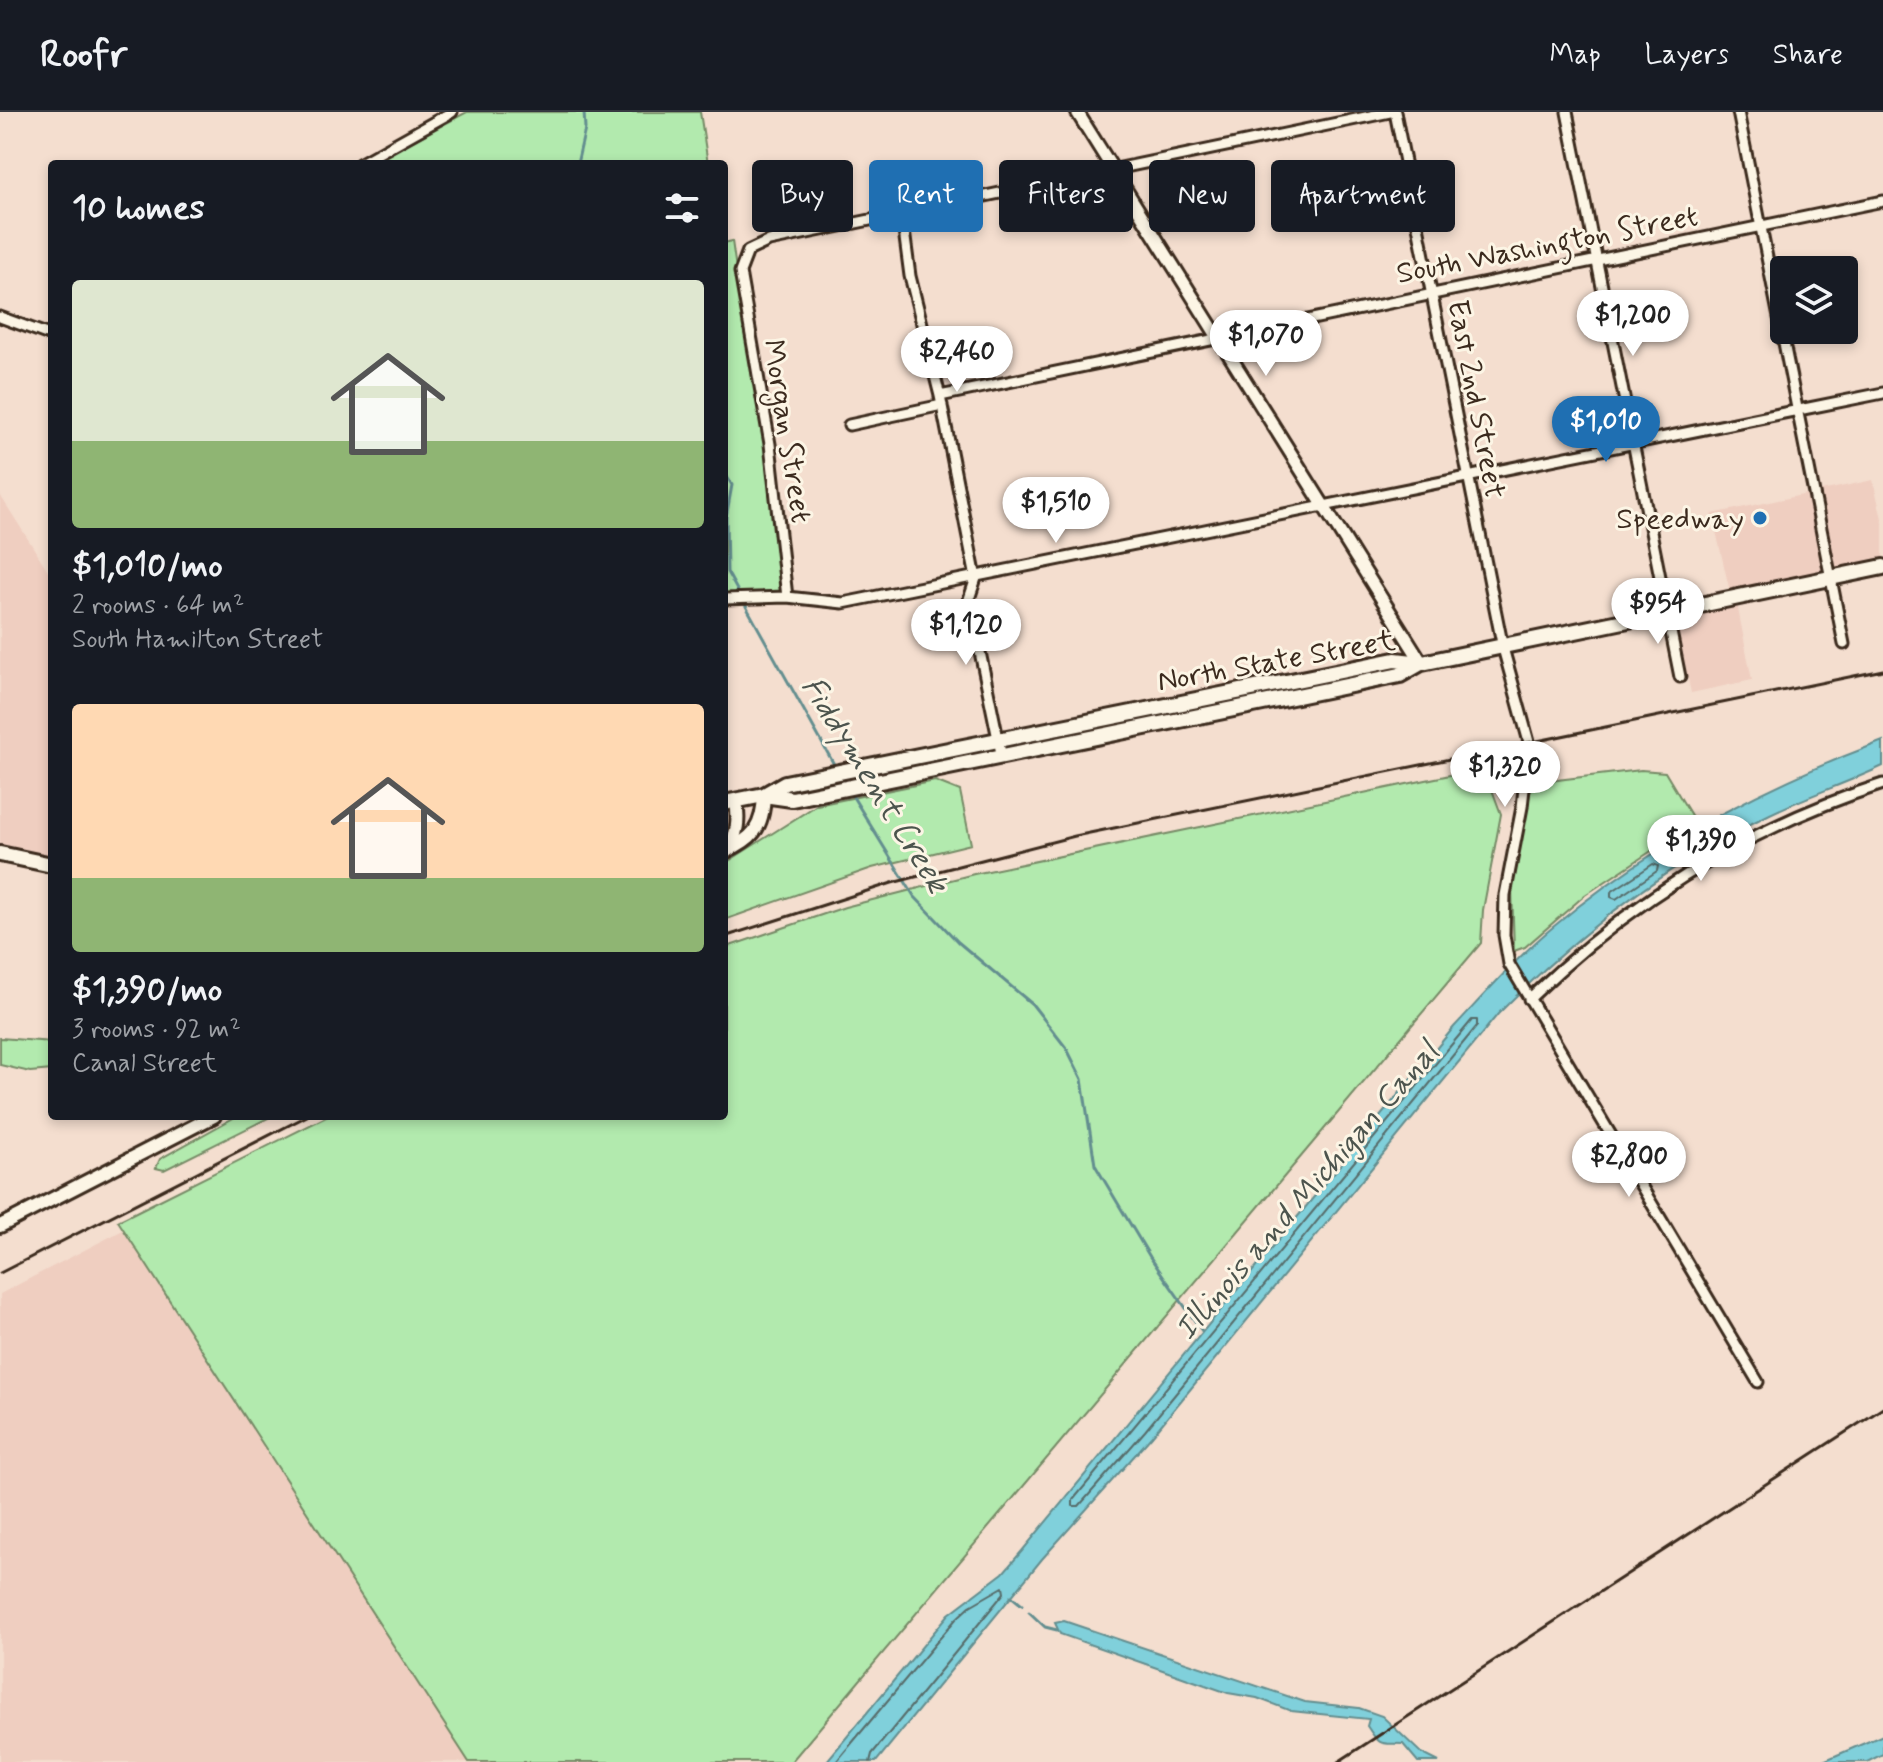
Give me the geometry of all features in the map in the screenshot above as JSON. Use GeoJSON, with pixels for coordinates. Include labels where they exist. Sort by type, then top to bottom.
{"type":"FeatureCollection","features":[{"type":"Feature","properties":{"kind":"main road"},"geometry":{"type":"LineString","coordinates":[[1422,663],[1883,567]]}},
{"type":"Feature","properties":{"kind":"main road","name":"North State Street"},"geometry":{"type":"LineString","coordinates":[[730,802],[764,795],[785,783],[872,765],[1395,660],[1422,663]]}},
{"type":"Feature","properties":{"kind":"main road","name":"North State Street"},"geometry":{"type":"LineString","coordinates":[[764,795],[792,799],[814,796],[1400,675],[1422,663]]}},
{"type":"Feature","properties":{"kind":"main road"},"geometry":{"type":"LineString","coordinates":[[728,851],[756,833],[764,817],[764,795]]}},
{"type":"Feature","properties":{"kind":"main road"},"geometry":{"type":"LineString","coordinates":[[728,848],[736,837],[739,820],[730,802]]}},
{"type":"Feature","properties":{"kind":"main road"},"geometry":{"type":"LineString","coordinates":[[0,854],[48,864]]}},
{"type":"Feature","properties":{"kind":"main road"},"geometry":{"type":"LineString","coordinates":[[0,1226],[206,1120]]}},
{"type":"Feature","properties":{"kind":"street"},"geometry":{"type":"LineString","coordinates":[[366,160],[452,112]]}},
{"type":"Feature","properties":{"kind":"street"},"geometry":{"type":"LineString","coordinates":[[1077,112],[1108,160]]}},
{"type":"Feature","properties":{"kind":"street"},"geometry":{"type":"LineString","coordinates":[[1133,164],[1393,112]]}},
{"type":"Feature","properties":{"kind":"street","name":"East 2nd Street"},"geometry":{"type":"LineString","coordinates":[[1393,112],[1503,648],[1529,742],[1522,807],[1505,895],[1509,964],[1529,999]]}},
{"type":"Feature","properties":{"kind":"street"},"geometry":{"type":"LineString","coordinates":[[1567,112],[1680,677]]}},
{"type":"Feature","properties":{"kind":"street"},"geometry":{"type":"LineString","coordinates":[[1738,112],[1844,644]]}},
{"type":"Feature","properties":{"kind":"street"},"geometry":{"type":"LineString","coordinates":[[1133,200],[1422,663]]}},
{"type":"Feature","properties":{"kind":"street","name":"South Washington Street"},"geometry":{"type":"LineString","coordinates":[[849,425],[941,400],[1431,291],[1596,261],[1883,201]]}},
{"type":"Feature","properties":{"kind":"street","name":"Morgan Street"},"geometry":{"type":"LineString","coordinates":[[787,597],[770,444],[740,272],[748,251],[769,241],[869,221]]}},
{"type":"Feature","properties":{"kind":"street"},"geometry":{"type":"LineString","coordinates":[[904,232],[910,276],[941,400],[976,578],[969,599],[1002,758]]}},
{"type":"Feature","properties":{"kind":"street"},"geometry":{"type":"LineString","coordinates":[[0,317],[48,335]]}},
{"type":"Feature","properties":{"kind":"street"},"geometry":{"type":"LineString","coordinates":[[728,599],[787,597],[843,603],[1883,393]]}},
{"type":"Feature","properties":{"kind":"street"},"geometry":{"type":"LineString","coordinates":[[1758,1382],[1529,999],[1595,939],[1706,860],[1804,813],[1883,784]]}},
{"type":"Feature","properties":{"kind":"shaded area"},"geometry":{"type":"Polygon","coordinates":[[[1873,480],[1883,523],[1883,560],[1730,592],[1712,514],[1873,480]]]}},
{"type":"Feature","properties":{"kind":"shaded area"},"geometry":{"type":"Polygon","coordinates":[[[0,495],[48,571],[48,857],[0,848],[0,495]]]}},
{"type":"Feature","properties":{"kind":"shaded area"},"geometry":{"type":"Polygon","coordinates":[[[1737,604],[1752,680],[1691,693],[1675,618],[1737,604]]]}},
{"type":"Feature","properties":{"kind":"shaded area"},"geometry":{"type":"Polygon","coordinates":[[[123,1230],[469,1762],[0,1762],[0,1294],[123,1230]]]}},
{"type":"Feature","properties":{"kind":"green space"},"geometry":{"type":"Polygon","coordinates":[[[467,112],[700,112],[707,160],[377,160],[467,112]]]}},
{"type":"Feature","properties":{"kind":"green space"},"geometry":{"type":"Polygon","coordinates":[[[732,241],[745,333],[767,443],[783,592],[728,596],[728,242],[732,241]]]}},
{"type":"Feature","properties":{"kind":"green space"},"geometry":{"type":"Polygon","coordinates":[[[1484,768],[1501,814],[1483,910],[1481,943],[791,1762],[469,1762],[118,1221],[320,1120],[728,1120],[728,947],[845,907],[974,874],[1484,768]]]}},
{"type":"Feature","properties":{"kind":"green space"},"geometry":{"type":"Polygon","coordinates":[[[1641,770],[1665,772],[1695,822],[1585,895],[1525,947],[1514,951],[1512,887],[1532,783],[1641,770]]]}},
{"type":"Feature","properties":{"kind":"green space"},"geometry":{"type":"Polygon","coordinates":[[[935,781],[960,791],[971,844],[872,868],[728,919],[728,861],[817,805],[935,781]]]}},
{"type":"Feature","properties":{"kind":"green space"},"geometry":{"type":"Polygon","coordinates":[[[0,1038],[48,1042],[48,1070],[30,1072],[0,1065],[0,1038]]]}},
{"type":"Feature","properties":{"kind":"green space"},"geometry":{"type":"Polygon","coordinates":[[[230,1120],[264,1120],[164,1170],[156,1168],[160,1159],[230,1120]]]}},
{"type":"Feature","properties":{"kind":"water","name":"Illinois and Michigan Canal"},"geometry":{"type":"Polygon","coordinates":[[[1883,741],[1883,766],[1780,809],[1692,856],[1623,904],[1528,985],[1498,1014],[1152,1436],[1042,1559],[876,1762],[826,1762],[949,1614],[1003,1573],[1022,1551],[1454,1027],[1527,950],[1590,898],[1669,844],[1752,798],[1883,741]]]}},
{"type":"Feature","properties":{"kind":"water"},"geometry":{"type":"Polygon","coordinates":[[[1064,1621],[1305,1702],[1359,1708],[1382,1716],[1421,1753],[1439,1762],[1418,1762],[1403,1744],[1379,1741],[1367,1726],[1369,1719],[1291,1711],[1257,1698],[1228,1693],[1060,1634],[1055,1623],[1064,1621]]]}},
{"type":"Feature","properties":{"kind":"water"},"geometry":{"type":"Polygon","coordinates":[[[1883,1735],[1883,1754],[1867,1762],[1821,1762],[1883,1735]]]}},
{"type":"Feature","properties":{"kind":"waterway","name":"Fiddyment Creek"},"geometry":{"type":"LineString","coordinates":[[578,160],[585,129],[584,112]]}},
{"type":"Feature","properties":{"kind":"waterway","name":"Fiddyment Creek"},"geometry":{"type":"LineString","coordinates":[[728,478],[732,485],[728,507]]}},
{"type":"Feature","properties":{"kind":"waterway","name":"Fiddyment Creek"},"geometry":{"type":"LineString","coordinates":[[728,574],[836,768]]}},
{"type":"Feature","properties":{"kind":"waterway","name":"Fiddyment Creek"},"geometry":{"type":"LineString","coordinates":[[850,792],[914,896],[958,942],[1032,1004],[1067,1049],[1082,1079],[1095,1165],[1150,1257],[1202,1331]]}},
{"type":"Feature","properties":{"kind":"waterway"},"geometry":{"type":"LineString","coordinates":[[1011,1596],[1022,1605]]}},
{"type":"Feature","properties":{"kind":"waterway"},"geometry":{"type":"LineString","coordinates":[[1029,1612],[1045,1627],[1057,1630]]}},
{"type":"Feature","properties":{"kind":"railway"},"geometry":{"type":"LineString","coordinates":[[728,936],[892,883],[1075,836],[1883,670]]}},
{"type":"Feature","properties":{"kind":"railway"},"geometry":{"type":"LineString","coordinates":[[0,1273],[299,1120]]}},
{"type":"Feature","properties":{"kind":"railway"},"geometry":{"type":"LineString","coordinates":[[1338,1762],[1883,1408]]}},
{"type":"Feature","properties":{"kind":"place","name":"Speedway"},"geometry":{"type":"Point","coordinates":[1760,518]}}]}
